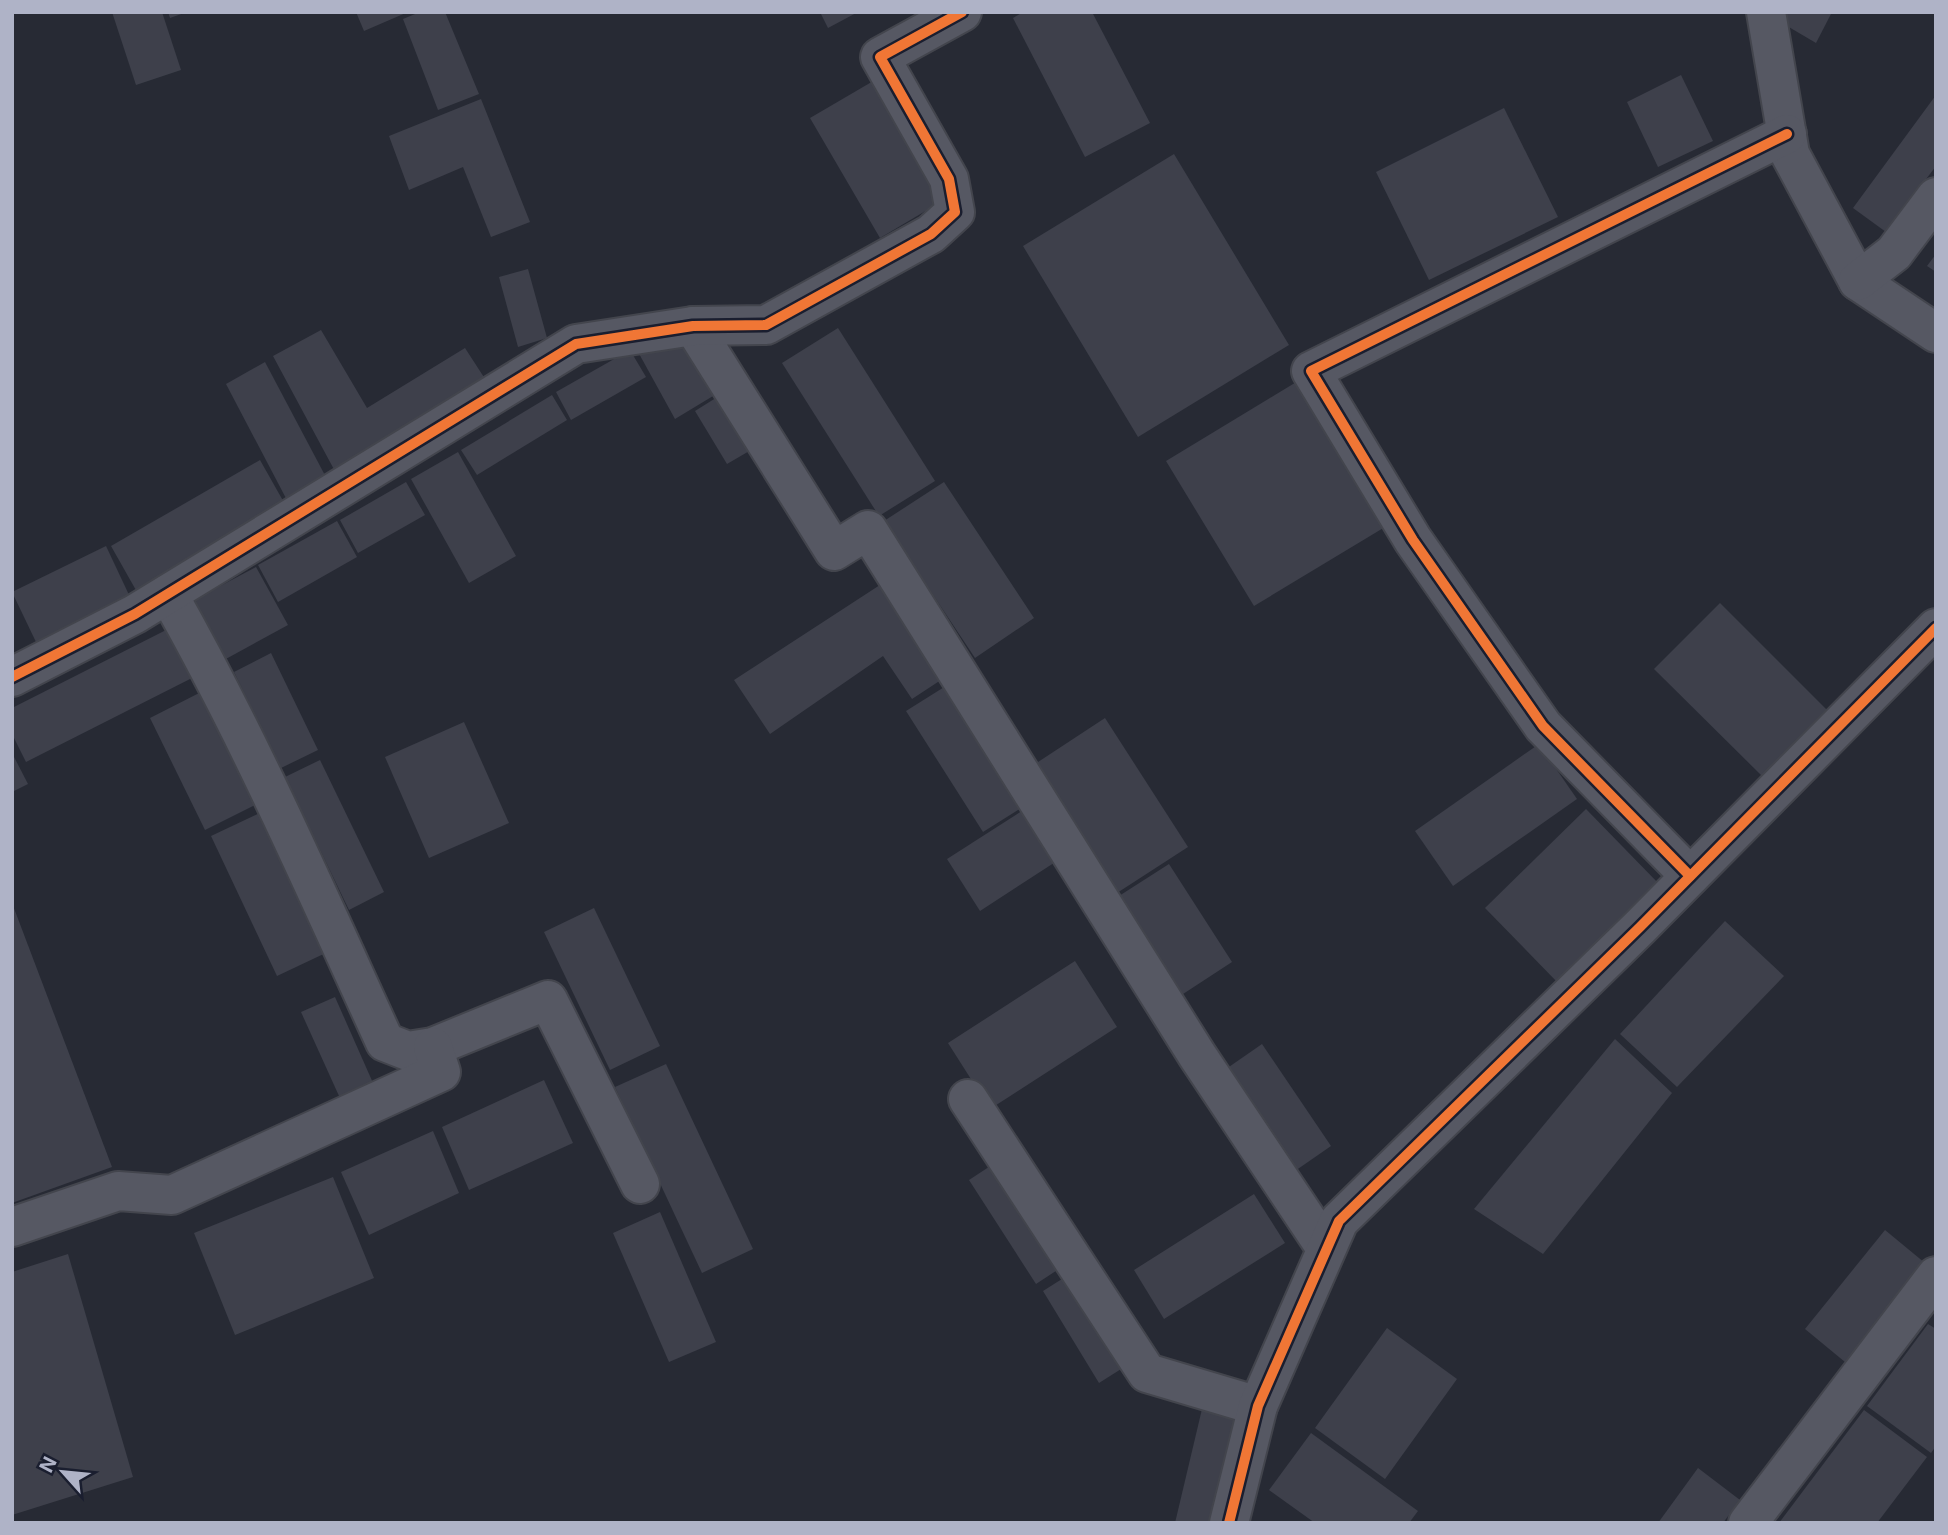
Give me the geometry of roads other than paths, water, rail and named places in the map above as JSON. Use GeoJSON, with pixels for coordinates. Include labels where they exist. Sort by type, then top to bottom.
{"type":"FeatureCollection","features":[{"type":"Feature","properties":{"kind":"street"},"geometry":{"type":"LineString","coordinates":[[12,677],[168,594],[576,344],[694,326],[766,325],[931,234],[955,212],[949,179],[880,57],[962,12]]}},
{"type":"Feature","properties":{"kind":"street"},"geometry":{"type":"LineString","coordinates":[[1766,12],[1790,154],[1858,281],[1936,333]]}},
{"type":"Feature","properties":{"kind":"street"},"geometry":{"type":"LineString","coordinates":[[1690,876],[1543,726],[1413,540],[1311,371],[1787,134]]}},
{"type":"Feature","properties":{"kind":"street"},"geometry":{"type":"LineString","coordinates":[[1858,281],[1894,253],[1936,197]]}},
{"type":"Feature","properties":{"kind":"street"},"geometry":{"type":"LineString","coordinates":[[694,326],[834,551],[868,530],[1198,1055],[1325,1247]]}},
{"type":"Feature","properties":{"kind":"street"},"geometry":{"type":"LineString","coordinates":[[168,594],[212,671],[273,794],[385,1042],[408,1051],[433,1047],[548,1000],[640,1184]]}},
{"type":"Feature","properties":{"kind":"street"},"geometry":{"type":"LineString","coordinates":[[1229,1523],[1258,1406],[1325,1247],[1339,1221],[1690,876],[1936,628]]}},
{"type":"Feature","properties":{"kind":"street"},"geometry":{"type":"LineString","coordinates":[[12,1227],[118,1191],[172,1195],[441,1072],[433,1047]]}},
{"type":"Feature","properties":{"kind":"street"},"geometry":{"type":"LineString","coordinates":[[968,1099],[1147,1373],[1258,1406]]}},
{"type":"Feature","properties":{"kind":"street"},"geometry":{"type":"LineString","coordinates":[[1748,1523],[1936,1276]]}}]}
